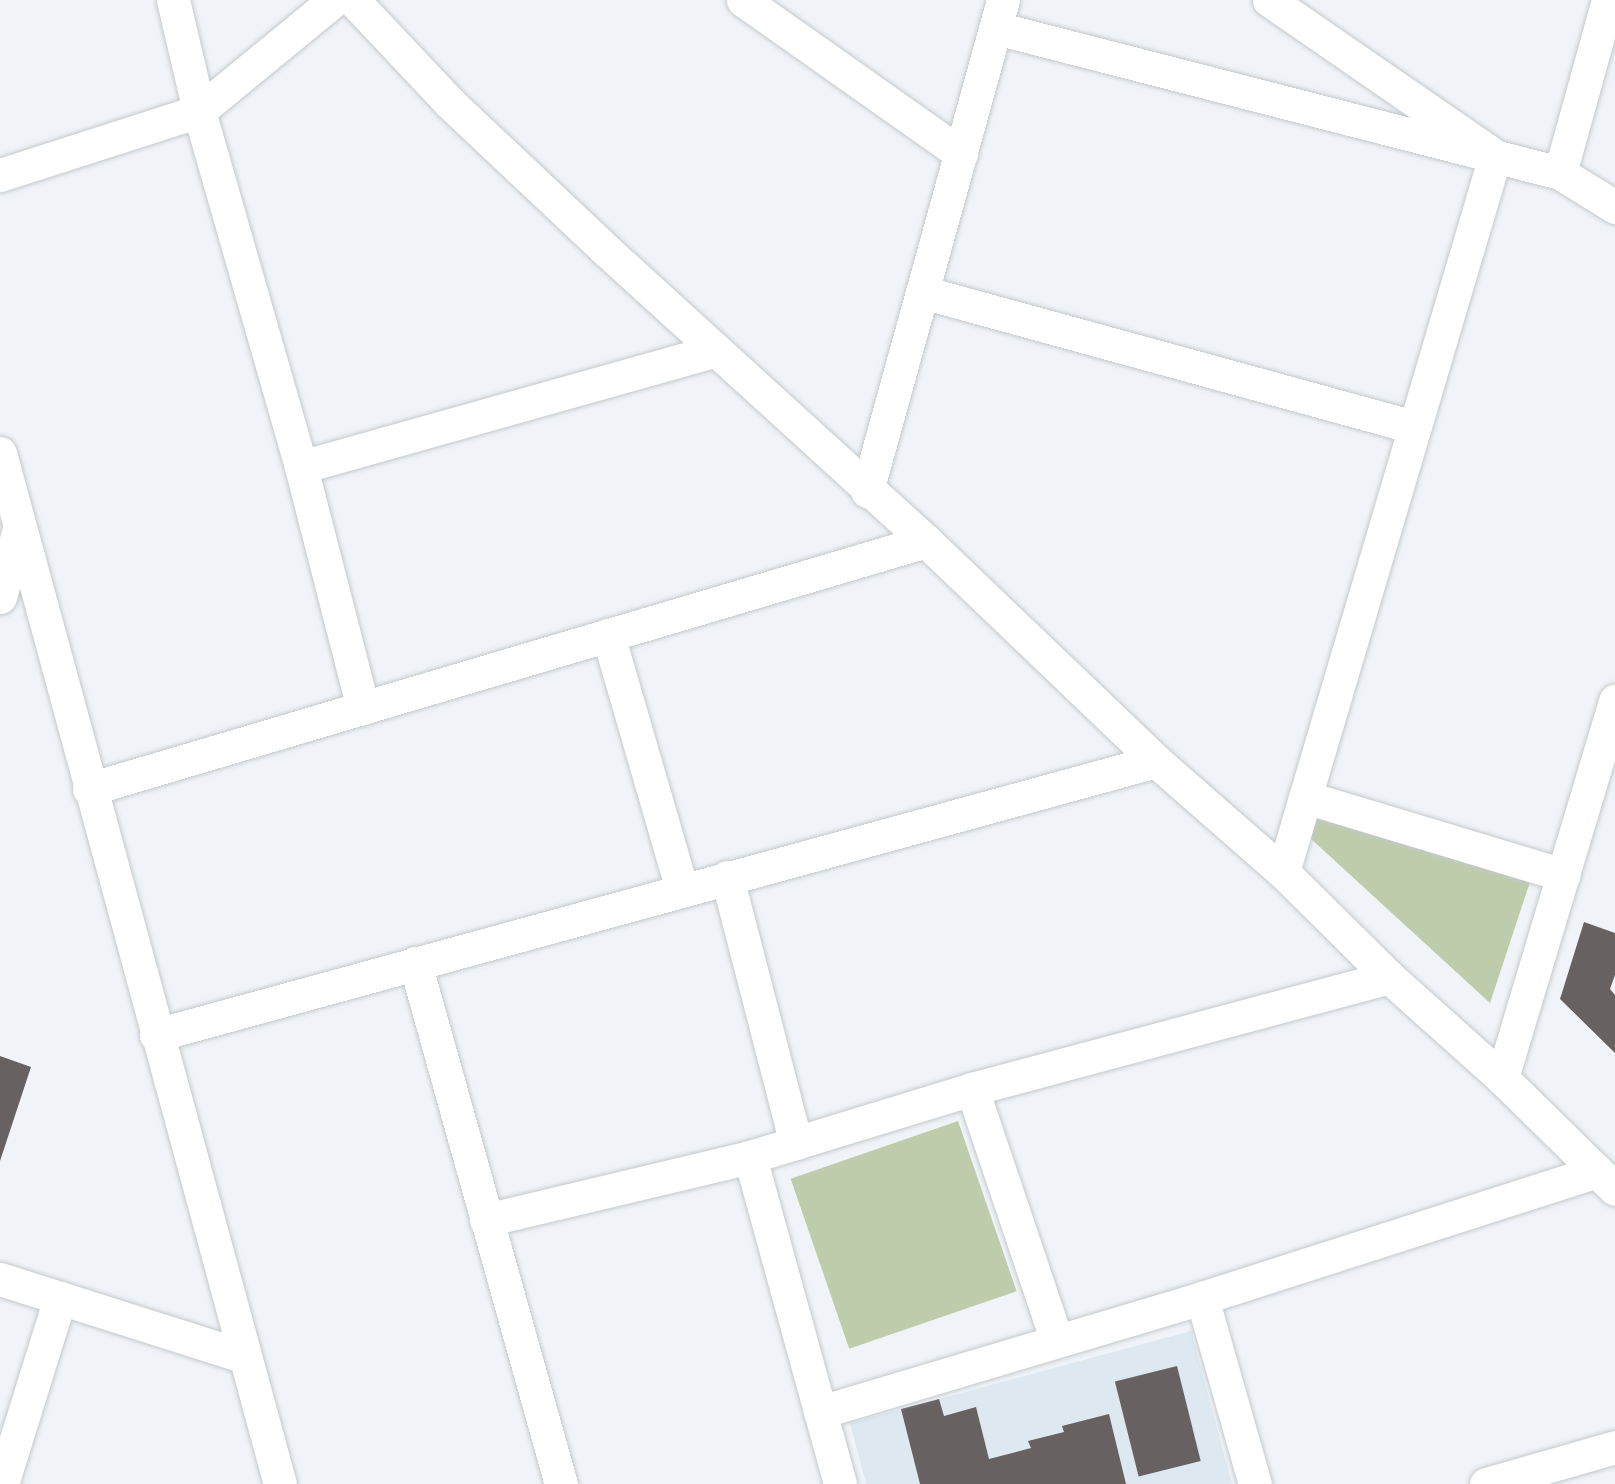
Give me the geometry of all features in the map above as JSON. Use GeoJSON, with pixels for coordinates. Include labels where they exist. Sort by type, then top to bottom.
{"type":"FeatureCollection","features":[{"type":"Feature","properties":{"kind":"street"},"geometry":{"type":"LineString","coordinates":[[173,0],[199,111],[301,467],[363,708]]}},
{"type":"Feature","properties":{"kind":"street"},"geometry":{"type":"LineString","coordinates":[[0,175],[199,111],[334,0]]}},
{"type":"Feature","properties":{"kind":"street"},"geometry":{"type":"LineString","coordinates":[[353,0],[450,103],[867,491],[926,541],[1156,761],[1283,872],[1389,977],[1502,1078],[1606,1180],[1056,1339],[820,1412]]}},
{"type":"Feature","properties":{"kind":"street"},"geometry":{"type":"LineString","coordinates":[[743,0],[961,154]]}},
{"type":"Feature","properties":{"kind":"street"},"geometry":{"type":"LineString","coordinates":[[1269,0],[1494,156]]}},
{"type":"Feature","properties":{"kind":"street"},"geometry":{"type":"LineString","coordinates":[[1560,173],[1608,0]]}},
{"type":"Feature","properties":{"kind":"street"},"geometry":{"type":"LineString","coordinates":[[867,491],[999,14],[1560,173],[1615,207]]}},
{"type":"Feature","properties":{"kind":"street"},"geometry":{"type":"LineString","coordinates":[[1283,872],[1494,156]]}},
{"type":"Feature","properties":{"kind":"street"},"geometry":{"type":"LineString","coordinates":[[922,292],[1414,427]]}},
{"type":"Feature","properties":{"kind":"street"},"geometry":{"type":"LineString","coordinates":[[301,467],[716,350]]}},
{"type":"Feature","properties":{"kind":"street"},"geometry":{"type":"LineString","coordinates":[[0,453],[11,527],[89,789],[280,1484]]}},
{"type":"Feature","properties":{"kind":"street"},"geometry":{"type":"LineString","coordinates":[[0,597],[11,527]]}},
{"type":"Feature","properties":{"kind":"street"},"geometry":{"type":"LineString","coordinates":[[89,789],[926,541]]}},
{"type":"Feature","properties":{"kind":"street"},"geometry":{"type":"LineString","coordinates":[[608,635],[682,889]]}},
{"type":"Feature","properties":{"kind":"street"},"geometry":{"type":"LineString","coordinates":[[1502,1078],[1615,700]]}},
{"type":"Feature","properties":{"kind":"street"},"geometry":{"type":"LineString","coordinates":[[156,1035],[682,889],[1156,761]]}},
{"type":"Feature","properties":{"kind":"street"},"geometry":{"type":"LineString","coordinates":[[1305,797],[1563,875]]}},
{"type":"Feature","properties":{"kind":"street"},"geometry":{"type":"LineString","coordinates":[[727,877],[796,1143]]}},
{"type":"Feature","properties":{"kind":"street"},"geometry":{"type":"LineString","coordinates":[[415,963],[561,1484]]}},
{"type":"Feature","properties":{"kind":"street"},"geometry":{"type":"LineString","coordinates":[[486,1220],[750,1157],[972,1089],[1389,977]]}},
{"type":"Feature","properties":{"kind":"street"},"geometry":{"type":"LineString","coordinates":[[972,1089],[1056,1339]]}},
{"type":"Feature","properties":{"kind":"street"},"geometry":{"type":"LineString","coordinates":[[750,1157],[840,1484]]}},
{"type":"Feature","properties":{"kind":"street"},"geometry":{"type":"LineString","coordinates":[[0,1279],[243,1356]]}},
{"type":"Feature","properties":{"kind":"street"},"geometry":{"type":"LineString","coordinates":[[2,1484],[60,1298]]}},
{"type":"Feature","properties":{"kind":"street"},"geometry":{"type":"LineString","coordinates":[[1202,1298],[1255,1484]]}},
{"type":"Feature","properties":{"kind":"street"},"geometry":{"type":"LineString","coordinates":[[1486,1484],[1615,1447]]}},
{"type":"Feature","properties":{"kind":"shaded area"},"geometry":{"type":"Polygon","coordinates":[[[1191,1331],[1232,1484],[866,1484],[850,1423],[1191,1331]]]}},
{"type":"Feature","properties":{"kind":"green space"},"geometry":{"type":"Polygon","coordinates":[[[1317,816],[1530,882],[1490,1003],[1310,838],[1317,816]]]}},
{"type":"Feature","properties":{"kind":"green space"},"geometry":{"type":"Polygon","coordinates":[[[958,1121],[1017,1291],[849,1349],[791,1179],[958,1121]]]}},
{"type":"Feature","properties":{"kind":"building"},"geometry":{"type":"Polygon","coordinates":[[[1584,922],[1615,933],[1615,975],[1610,989],[1615,995],[1615,1053],[1560,999],[1584,922]]]}},
{"type":"Feature","properties":{"kind":"building"},"geometry":{"type":"Polygon","coordinates":[[[0,1056],[31,1067],[0,1161],[0,1056]]]}},
{"type":"Feature","properties":{"kind":"building"},"geometry":{"type":"Polygon","coordinates":[[[1177,1366],[1201,1461],[1139,1477],[1115,1381],[1177,1366]]]}},
{"type":"Feature","properties":{"kind":"building"},"geometry":{"type":"Polygon","coordinates":[[[939,1399],[944,1416],[976,1407],[989,1459],[1031,1448],[1028,1441],[1064,1432],[1062,1426],[1109,1414],[1126,1484],[920,1484],[901,1409],[939,1399]]]}}]}
